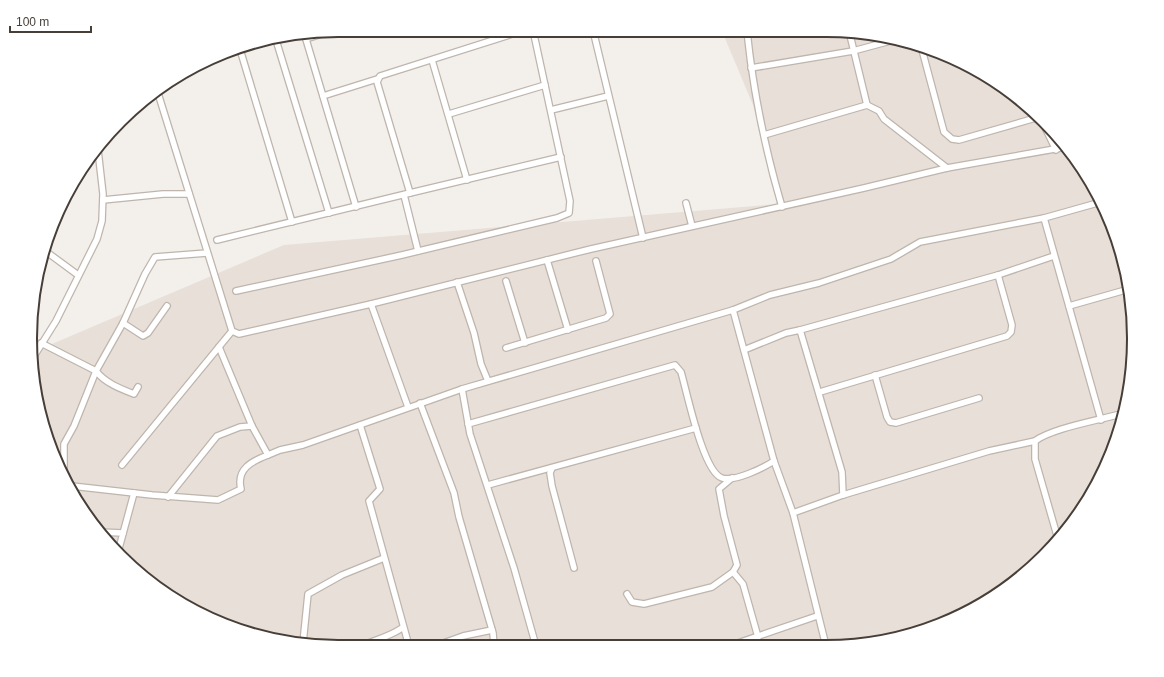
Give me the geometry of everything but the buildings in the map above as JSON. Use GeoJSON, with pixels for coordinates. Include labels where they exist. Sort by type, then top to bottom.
{"type":"FeatureCollection","features":[{"type":"Feature","properties":{"kind":"street"},"geometry":{"type":"LineString","coordinates":[[323,96],[377,79],[380,76],[503,37]]}},
{"type":"Feature","properties":{"kind":"street"},"geometry":{"type":"LineString","coordinates":[[236,292],[566,216],[569,213],[571,206],[534,37]]}},
{"type":"Feature","properties":{"kind":"street"},"geometry":{"type":"LineString","coordinates":[[595,37],[642,238]]}},
{"type":"Feature","properties":{"kind":"street"},"geometry":{"type":"LineString","coordinates":[[748,37],[751,68],[764,135],[782,206]]}},
{"type":"Feature","properties":{"kind":"street"},"geometry":{"type":"LineString","coordinates":[[306,39],[356,207]]}},
{"type":"Feature","properties":{"kind":"street"},"geometry":{"type":"LineString","coordinates":[[851,39],[867,105]]}},
{"type":"Feature","properties":{"kind":"street"},"geometry":{"type":"LineString","coordinates":[[751,68],[853,50],[883,43]]}},
{"type":"Feature","properties":{"kind":"street"},"geometry":{"type":"LineString","coordinates":[[277,44],[329,213]]}},
{"type":"Feature","properties":{"kind":"street"},"geometry":{"type":"LineString","coordinates":[[241,53],[292,222]]}},
{"type":"Feature","properties":{"kind":"street"},"geometry":{"type":"LineString","coordinates":[[923,53],[944,132],[948,136],[959,140],[1032,119]]}},
{"type":"Feature","properties":{"kind":"street"},"geometry":{"type":"LineString","coordinates":[[432,60],[467,180]]}},
{"type":"Feature","properties":{"kind":"street"},"geometry":{"type":"LineString","coordinates":[[377,79],[410,193]]}},
{"type":"Feature","properties":{"kind":"street"},"geometry":{"type":"LineString","coordinates":[[449,114],[545,84]]}},
{"type":"Feature","properties":{"kind":"street"},"geometry":{"type":"LineString","coordinates":[[159,96],[232,331],[239,334],[372,304],[547,260],[946,168],[1060,149]]}},
{"type":"Feature","properties":{"kind":"street"},"geometry":{"type":"LineString","coordinates":[[551,110],[608,96]]}},
{"type":"Feature","properties":{"kind":"street"},"geometry":{"type":"LineString","coordinates":[[764,135],[867,105],[880,111],[884,119],[946,168]]}},
{"type":"Feature","properties":{"kind":"street"},"geometry":{"type":"LineString","coordinates":[[1049,137],[1056,150]]}},
{"type":"Feature","properties":{"kind":"street"},"geometry":{"type":"LineString","coordinates":[[38,349],[56,321],[97,239],[102,221],[103,200],[99,156]]}},
{"type":"Feature","properties":{"kind":"street"},"geometry":{"type":"LineString","coordinates":[[217,240],[561,157]]}},
{"type":"Feature","properties":{"kind":"street"},"geometry":{"type":"LineString","coordinates":[[103,200],[189,194]]}},
{"type":"Feature","properties":{"kind":"street"},"geometry":{"type":"LineString","coordinates":[[404,195],[418,251]]}},
{"type":"Feature","properties":{"kind":"street"},"geometry":{"type":"LineString","coordinates":[[686,203],[692,226]]}},
{"type":"Feature","properties":{"kind":"street"},"geometry":{"type":"LineString","coordinates":[[76,486],[218,500],[241,489],[239,483],[243,469],[254,460],[280,450],[303,445],[462,389],[733,310],[770,295],[819,283],[891,259],[920,242],[1044,218],[1095,204]]}},
{"type":"Feature","properties":{"kind":"street"},"geometry":{"type":"LineString","coordinates":[[1044,218],[1101,420]]}},
{"type":"Feature","properties":{"kind":"street"},"geometry":{"type":"LineString","coordinates":[[64,463],[64,444],[74,426],[96,371],[123,323],[145,274],[155,257],[207,253]]}},
{"type":"Feature","properties":{"kind":"street"},"geometry":{"type":"LineString","coordinates":[[49,254],[78,275]]}},
{"type":"Feature","properties":{"kind":"street"},"geometry":{"type":"LineString","coordinates":[[744,350],[786,334],[998,275],[1054,256]]}},
{"type":"Feature","properties":{"kind":"street"},"geometry":{"type":"LineString","coordinates":[[547,260],[568,330]]}},
{"type":"Feature","properties":{"kind":"street"},"geometry":{"type":"LineString","coordinates":[[506,348],[606,318],[610,314],[596,261]]}},
{"type":"Feature","properties":{"kind":"street"},"geometry":{"type":"LineString","coordinates":[[820,392],[1008,336],[1011,332],[1012,325],[998,275]]}},
{"type":"Feature","properties":{"kind":"street"},"geometry":{"type":"LineString","coordinates":[[506,281],[525,343]]}},
{"type":"Feature","properties":{"kind":"street"},"geometry":{"type":"LineString","coordinates":[[457,282],[474,333],[481,364],[488,381]]}},
{"type":"Feature","properties":{"kind":"street"},"geometry":{"type":"LineString","coordinates":[[1069,306],[1123,291]]}},
{"type":"Feature","properties":{"kind":"street"},"geometry":{"type":"LineString","coordinates":[[372,304],[408,407]]}},
{"type":"Feature","properties":{"kind":"street"},"geometry":{"type":"LineString","coordinates":[[123,323],[143,336],[148,333],[167,306]]}},
{"type":"Feature","properties":{"kind":"street"},"geometry":{"type":"LineString","coordinates":[[733,310],[774,461],[793,513],[817,616],[824,640]]}},
{"type":"Feature","properties":{"kind":"street"},"geometry":{"type":"LineString","coordinates":[[800,330],[820,392],[842,472],[843,495]]}},
{"type":"Feature","properties":{"kind":"street"},"geometry":{"type":"LineString","coordinates":[[122,465],[232,331]]}},
{"type":"Feature","properties":{"kind":"street"},"geometry":{"type":"LineString","coordinates":[[41,343],[96,371],[100,377],[116,387],[134,394],[138,387]]}},
{"type":"Feature","properties":{"kind":"street"},"geometry":{"type":"LineString","coordinates":[[219,347],[252,426],[268,455]]}},
{"type":"Feature","properties":{"kind":"street"},"geometry":{"type":"LineString","coordinates":[[468,424],[675,365],[681,372],[696,428],[709,464],[716,473],[722,478],[732,478],[757,471],[774,461]]}},
{"type":"Feature","properties":{"kind":"street"},"geometry":{"type":"LineString","coordinates":[[875,375],[887,417],[890,422],[896,423],[978,398]]}},
{"type":"Feature","properties":{"kind":"street"},"geometry":{"type":"LineString","coordinates":[[462,389],[468,424],[514,568],[534,640]]}},
{"type":"Feature","properties":{"kind":"street"},"geometry":{"type":"LineString","coordinates":[[420,403],[454,494],[459,517],[492,630],[493,640]]}},
{"type":"Feature","properties":{"kind":"street"},"geometry":{"type":"LineString","coordinates":[[793,513],[843,495],[989,451],[1035,441],[1041,436],[1117,415]]}},
{"type":"Feature","properties":{"kind":"street"},"geometry":{"type":"LineString","coordinates":[[360,425],[380,489],[369,501],[402,628],[407,640]]}},
{"type":"Feature","properties":{"kind":"street"},"geometry":{"type":"LineString","coordinates":[[168,496],[217,436],[240,427],[252,426]]}},
{"type":"Feature","properties":{"kind":"street"},"geometry":{"type":"LineString","coordinates":[[488,485],[696,428]]}},
{"type":"Feature","properties":{"kind":"street"},"geometry":{"type":"LineString","coordinates":[[1035,441],[1035,459],[1056,532]]}},
{"type":"Feature","properties":{"kind":"street"},"geometry":{"type":"LineString","coordinates":[[552,468],[550,473],[552,486],[574,568]]}},
{"type":"Feature","properties":{"kind":"street"},"geometry":{"type":"LineString","coordinates":[[627,594],[632,602],[644,604],[712,587],[733,572],[737,565],[724,516],[719,488],[732,478]]}},
{"type":"Feature","properties":{"kind":"street"},"geometry":{"type":"LineString","coordinates":[[120,546],[134,493]]}},
{"type":"Feature","properties":{"kind":"street"},"geometry":{"type":"LineString","coordinates":[[108,532],[123,533]]}},
{"type":"Feature","properties":{"kind":"street"},"geometry":{"type":"LineString","coordinates":[[304,637],[308,594],[342,575],[384,558]]}},
{"type":"Feature","properties":{"kind":"street"},"geometry":{"type":"LineString","coordinates":[[733,572],[743,584],[758,637]]}},
{"type":"Feature","properties":{"kind":"street"},"geometry":{"type":"LineString","coordinates":[[748,640],[817,616]]}},
{"type":"Feature","properties":{"kind":"street"},"geometry":{"type":"LineString","coordinates":[[374,640],[390,636],[402,628]]}},
{"type":"Feature","properties":{"kind":"street"},"geometry":{"type":"LineString","coordinates":[[452,640],[492,630]]}},
{"type":"Feature","properties":{"kind":"shaded area"},"geometry":{"type":"Polygon","coordinates":[[[725,37],[845,38],[904,47],[959,68],[976,77],[1009,99],[1039,125],[1065,155],[1087,188],[1096,205],[1117,260],[1126,319],[1126,358],[1117,417],[1096,472],[1087,489],[1065,522],[1039,552],[1009,578],[976,600],[941,617],[904,630],[845,639],[338,640],[299,637],[260,630],[223,617],[188,600],[171,589],[155,578],[125,552],[99,522],[77,489],[60,454],[47,417],[40,378],[38,350],[284,245],[778,204],[753,105],[725,37]]]}}]}
